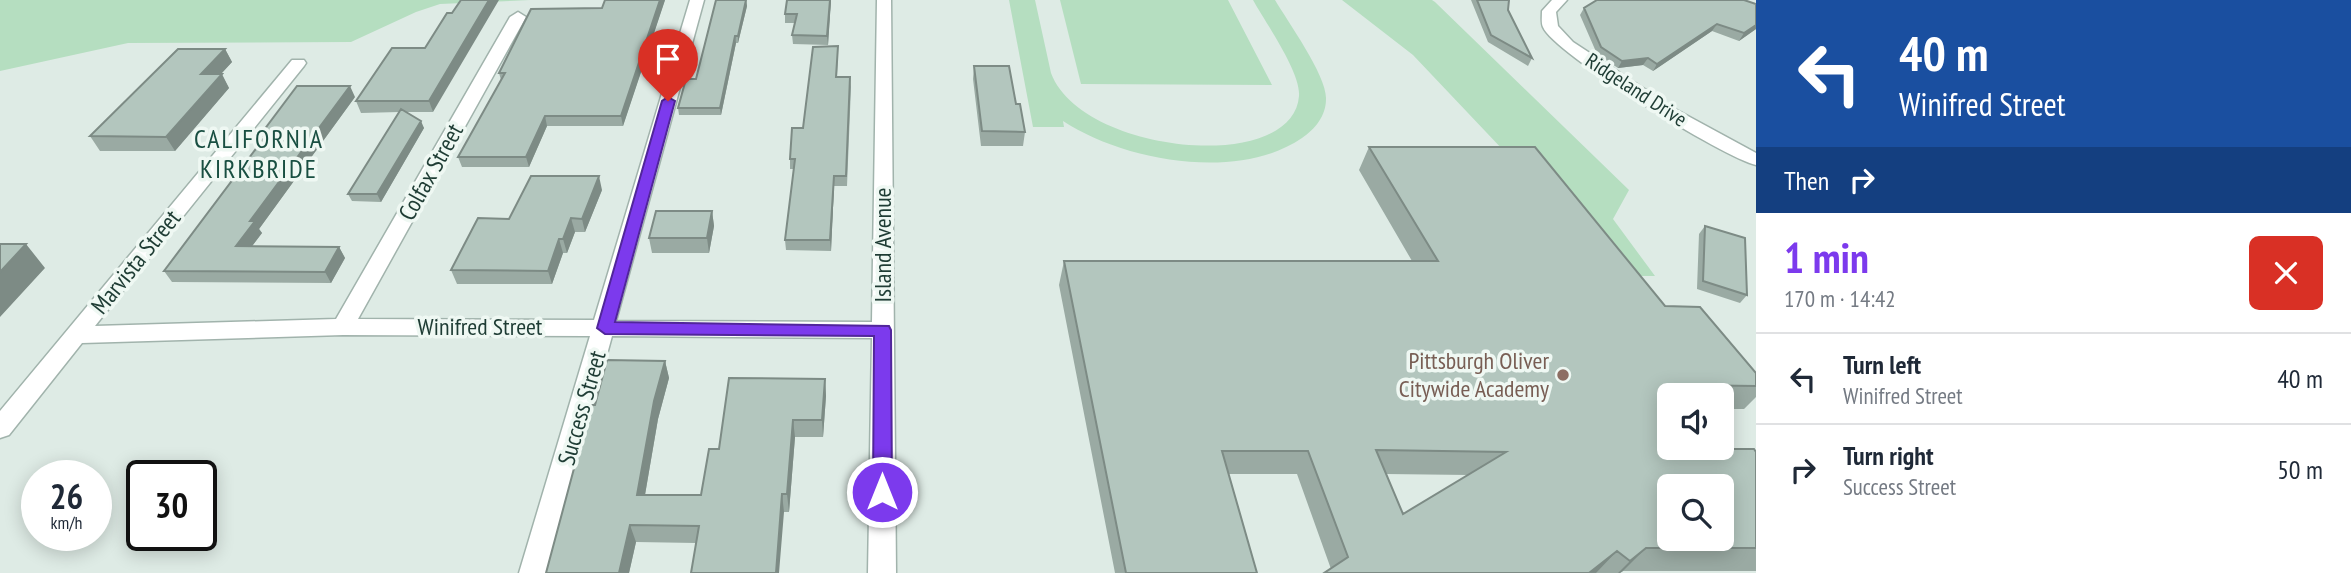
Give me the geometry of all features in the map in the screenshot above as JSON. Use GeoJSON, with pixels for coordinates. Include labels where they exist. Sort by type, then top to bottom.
{"type":"FeatureCollection","features":[{"type":"Feature","properties":{"kind":"street","name":"Success Street"},"geometry":{"type":"LineString","coordinates":[[533,573],[697,0]]}},
{"type":"Feature","properties":{"kind":"street","name":"Island Avenue"},"geometry":{"type":"LineString","coordinates":[[882,573],[884,0]]}},
{"type":"Feature","properties":{"kind":"street","name":"Ridgeland Drive"},"geometry":{"type":"LineString","coordinates":[[1560,0],[1549,11],[1548,18],[1550,27],[1567,46],[1669,113],[1756,160]]}},
{"type":"Feature","properties":{"kind":"street","name":"Colfax Street"},"geometry":{"type":"LineString","coordinates":[[344,327],[518,17]]}},
{"type":"Feature","properties":{"kind":"street","name":"Marvista Street"},"geometry":{"type":"LineString","coordinates":[[0,428],[298,63]]}},
{"type":"Feature","properties":{"kind":"street","name":"Winifred Street"},"geometry":{"type":"LineString","coordinates":[[76,335],[344,327],[883,330]]}},
{"type":"Feature","properties":{"kind":"green space"},"geometry":{"type":"Polygon","coordinates":[[[0,0],[530,0],[440,4],[351,42],[128,43],[0,71],[0,0]]]}},
{"type":"Feature","properties":{"kind":"green space"},"geometry":{"type":"Polygon","coordinates":[[[1009,0],[1035,0],[1051,73],[1070,100],[1102,122],[1141,137],[1184,145],[1226,145],[1262,137],[1288,121],[1299,96],[1288,61],[1253,0],[1275,0],[1320,77],[1325,89],[1324,111],[1319,122],[1307,134],[1276,152],[1246,160],[1214,163],[1149,156],[1117,147],[1063,121],[1064,127],[1033,127],[1009,0]]]}},
{"type":"Feature","properties":{"kind":"green space"},"geometry":{"type":"Polygon","coordinates":[[[1060,0],[1228,0],[1272,85],[1081,84],[1060,0]]]}},
{"type":"Feature","properties":{"kind":"green space"},"geometry":{"type":"Polygon","coordinates":[[[1342,0],[1435,2],[1629,190],[1613,219],[1655,276],[1604,276],[1522,170],[1413,55],[1342,0]]]}},
{"type":"Feature","properties":{"kind":"building"},"geometry":{"type":"Polygon","coordinates":[[[461,0],[489,0],[429,101],[356,101],[392,48],[425,48],[447,13],[452,13],[461,0]]]}},
{"type":"Feature","properties":{"kind":"building"},"geometry":{"type":"Polygon","coordinates":[[[605,0],[660,0],[621,116],[545,116],[526,157],[458,157],[505,73],[499,73],[531,9],[602,8],[605,0]]]}},
{"type":"Feature","properties":{"kind":"building"},"geometry":{"type":"Polygon","coordinates":[[[716,0],[746,0],[738,36],[735,36],[720,108],[678,108],[686,79],[696,79],[716,0]]]}},
{"type":"Feature","properties":{"kind":"building"},"geometry":{"type":"Polygon","coordinates":[[[787,0],[830,0],[827,36],[792,35],[797,14],[785,14],[787,0]]]}},
{"type":"Feature","properties":{"kind":"building"},"geometry":{"type":"Polygon","coordinates":[[[1477,0],[1509,0],[1508,10],[1532,58],[1491,35],[1477,0]]]}},
{"type":"Feature","properties":{"kind":"building"},"geometry":{"type":"Polygon","coordinates":[[[1597,0],[1744,0],[1756,4],[1756,25],[1744,33],[1717,24],[1657,64],[1648,58],[1622,61],[1601,47],[1584,8],[1597,0]]]}},
{"type":"Feature","properties":{"kind":"building"},"geometry":{"type":"Polygon","coordinates":[[[838,46],[836,77],[850,77],[846,176],[834,176],[830,240],[785,240],[795,159],[790,159],[792,128],[803,128],[813,47],[838,46]]]}},
{"type":"Feature","properties":{"kind":"building"},"geometry":{"type":"Polygon","coordinates":[[[178,49],[225,49],[201,74],[222,74],[166,137],[90,136],[178,49]]]}},
{"type":"Feature","properties":{"kind":"building"},"geometry":{"type":"Polygon","coordinates":[[[974,66],[1009,66],[1016,104],[1020,104],[1025,132],[982,131],[974,66]]]}},
{"type":"Feature","properties":{"kind":"building"},"geometry":{"type":"Polygon","coordinates":[[[297,86],[350,86],[250,221],[255,221],[236,246],[339,247],[325,272],[164,271],[267,134],[261,134],[297,86]]]}},
{"type":"Feature","properties":{"kind":"building"},"geometry":{"type":"Polygon","coordinates":[[[401,109],[421,121],[377,194],[348,194],[401,109]]]}},
{"type":"Feature","properties":{"kind":"building","name":"Pittsburgh Oliver Citywide Academy"},"geometry":{"type":"Polygon","coordinates":[[[1369,147],[1535,147],[1665,306],[1700,307],[1756,373],[1756,386],[1734,386],[1734,383],[1657,383],[1657,460],[1734,460],[1734,449],[1754,449],[1756,548],[1734,548],[1734,474],[1657,474],[1657,548],[1646,548],[1630,561],[1617,551],[1589,573],[1324,573],[1348,557],[1308,451],[1222,451],[1257,573],[1126,573],[1064,261],[1438,261],[1369,147]],[[1376,450],[1403,514],[1506,452],[1376,450]]]}},
{"type":"Feature","properties":{"kind":"building"},"geometry":{"type":"Polygon","coordinates":[[[531,176],[599,176],[582,219],[571,218],[563,239],[559,239],[548,271],[451,270],[478,218],[509,219],[531,176]]]}},
{"type":"Feature","properties":{"kind":"building"},"geometry":{"type":"Polygon","coordinates":[[[656,211],[712,211],[707,238],[649,238],[656,211]]]}},
{"type":"Feature","properties":{"kind":"building"},"geometry":{"type":"Polygon","coordinates":[[[1705,226],[1745,238],[1747,295],[1703,281],[1705,226]]]}},
{"type":"Feature","properties":{"kind":"building"},"geometry":{"type":"Polygon","coordinates":[[[0,244],[26,244],[0,272],[0,244]]]}},
{"type":"Feature","properties":{"kind":"building"},"geometry":{"type":"Polygon","coordinates":[[[607,360],[665,361],[654,401],[637,495],[701,495],[709,449],[719,449],[729,378],[825,379],[822,420],[793,420],[787,494],[782,494],[776,573],[691,573],[699,526],[630,525],[619,573],[546,573],[591,405],[595,405],[607,360]]]}},
{"type":"Feature","properties":{"kind":"place","name":"Pittsburgh Oliver Citywide Academy"},"geometry":{"type":"Point","coordinates":[1563,375]}},
{"type":"Feature","properties":{"kind":"district","name":"CALIFORNIA KIRKBRIDE"},"geometry":{"type":"Point","coordinates":[259,154]}},
{"type":"Feature","properties":{"kind":"route"},"geometry":{"type":"LineString","coordinates":[[668,101],[605,328],[883,330],[882,492]]}}]}
